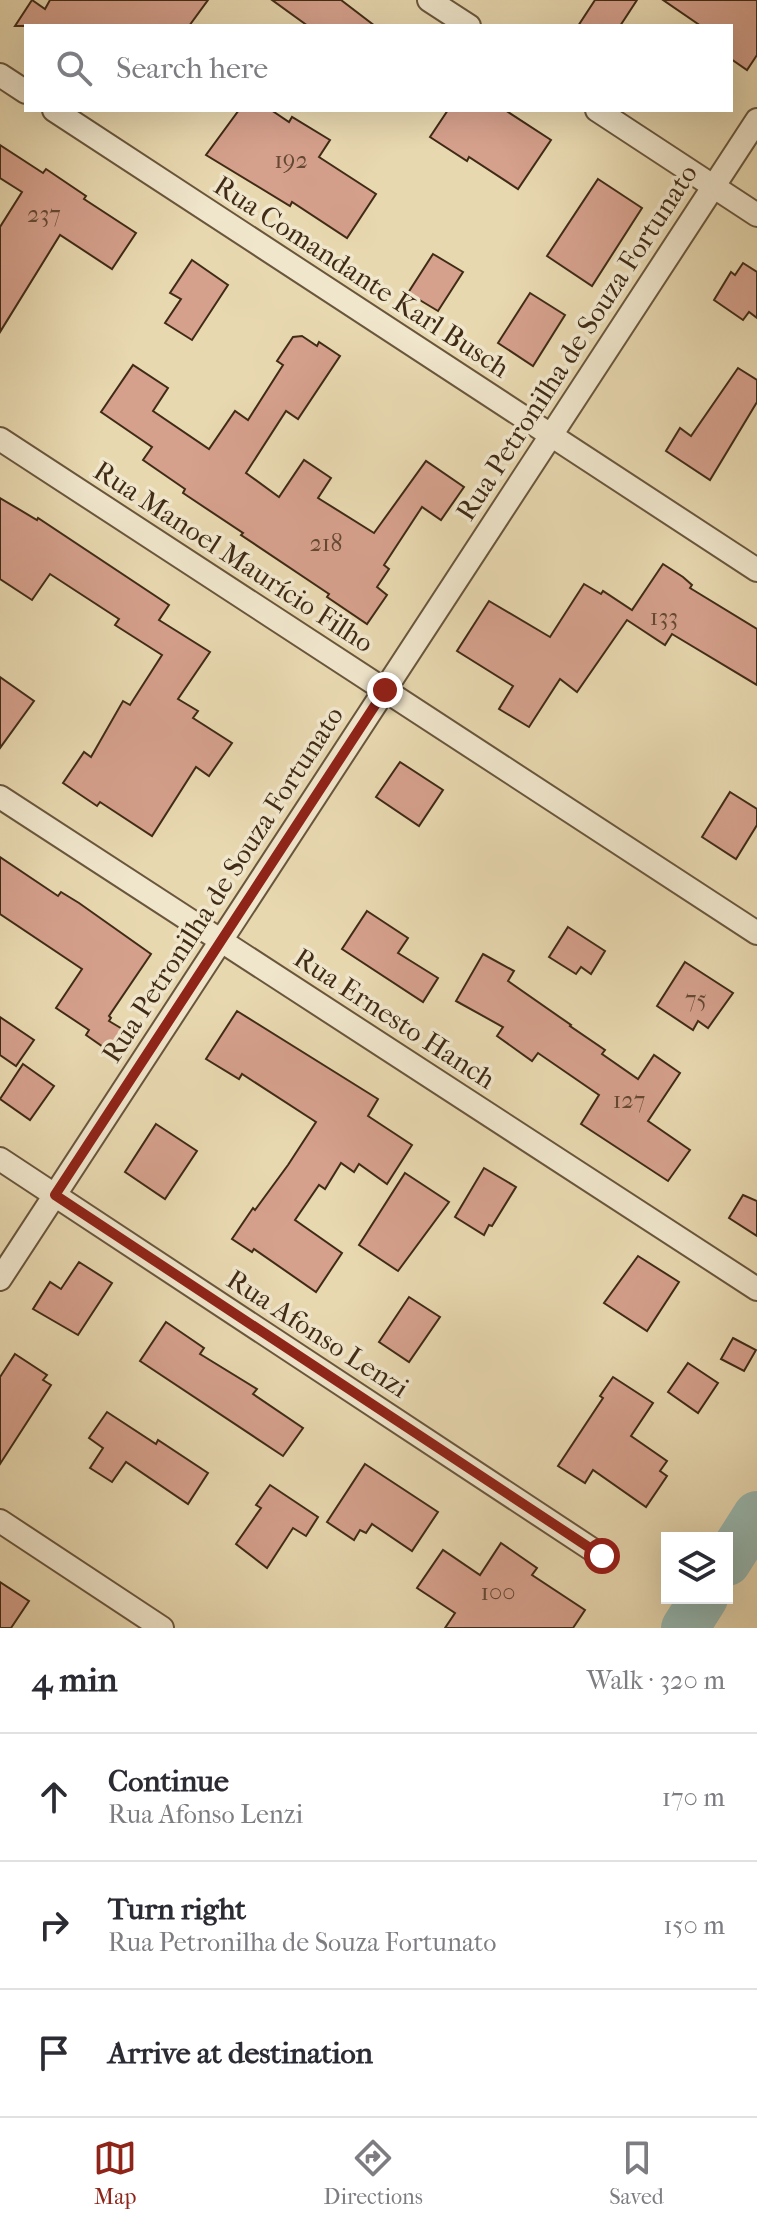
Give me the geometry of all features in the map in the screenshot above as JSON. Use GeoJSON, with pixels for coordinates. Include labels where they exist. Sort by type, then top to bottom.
{"type":"FeatureCollection","features":[{"type":"Feature","properties":{"kind":"street"},"geometry":{"type":"LineString","coordinates":[[429,0],[466,24]]}},
{"type":"Feature","properties":{"kind":"street"},"geometry":{"type":"LineString","coordinates":[[0,75],[24,91]]}},
{"type":"Feature","properties":{"kind":"street","name":"Rua Comandante Karl Busch"},"geometry":{"type":"LineString","coordinates":[[57,112],[757,570]]}},
{"type":"Feature","properties":{"kind":"street"},"geometry":{"type":"LineString","coordinates":[[600,112],[757,215]]}},
{"type":"Feature","properties":{"kind":"street","name":"Rua Petronilha de Souza Fortunato"},"geometry":{"type":"LineString","coordinates":[[0,1279],[757,120]]}},
{"type":"Feature","properties":{"kind":"street","name":"Rua Manoel Maurício Filho"},"geometry":{"type":"LineString","coordinates":[[0,439],[757,933]]}},
{"type":"Feature","properties":{"kind":"street","name":"Rua Ernesto Hanch"},"geometry":{"type":"LineString","coordinates":[[0,797],[757,1289]]}},
{"type":"Feature","properties":{"kind":"street","name":"Rua Afonso Lenzi"},"geometry":{"type":"LineString","coordinates":[[0,1159],[602,1556]]}},
{"type":"Feature","properties":{"kind":"street"},"geometry":{"type":"LineString","coordinates":[[0,1521],[162,1628]]}},
{"type":"Feature","properties":{"kind":"building"},"geometry":{"type":"Polygon","coordinates":[[[32,0],[45,9],[50,0],[208,0],[190,24],[15,26],[32,0]]]}},
{"type":"Feature","properties":{"kind":"building"},"geometry":{"type":"Polygon","coordinates":[[[272,0],[341,0],[372,24],[305,24],[272,0]]]}},
{"type":"Feature","properties":{"kind":"building"},"geometry":{"type":"Polygon","coordinates":[[[595,0],[637,0],[621,24],[579,24],[595,0]]]}},
{"type":"Feature","properties":{"kind":"building"},"geometry":{"type":"Polygon","coordinates":[[[663,0],[757,0],[757,55],[747,70],[733,60],[733,24],[698,24],[663,0]]]}},
{"type":"Feature","properties":{"kind":"building"},"geometry":{"type":"Polygon","coordinates":[[[238,112],[274,112],[289,122],[292,117],[330,140],[319,157],[376,194],[347,238],[292,202],[290,206],[206,155],[238,112]]]}},
{"type":"Feature","properties":{"kind":"building"},"geometry":{"type":"Polygon","coordinates":[[[447,112],[508,112],[551,140],[518,189],[469,157],[467,161],[430,137],[447,112]]]}},
{"type":"Feature","properties":{"kind":"building"},"geometry":{"type":"Polygon","coordinates":[[[0,145],[43,173],[46,169],[86,196],[84,199],[136,233],[112,269],[60,235],[0,332],[0,227],[22,192],[0,178],[0,145]]]}},
{"type":"Feature","properties":{"kind":"building"},"geometry":{"type":"Polygon","coordinates":[[[598,179],[642,208],[592,286],[547,256],[598,179]]]}},
{"type":"Feature","properties":{"kind":"building"},"geometry":{"type":"Polygon","coordinates":[[[433,254],[463,272],[438,311],[408,293],[433,254]]]}},
{"type":"Feature","properties":{"kind":"building"},"geometry":{"type":"Polygon","coordinates":[[[192,260],[228,285],[192,340],[165,323],[181,299],[170,293],[192,260]]]}},
{"type":"Feature","properties":{"kind":"building"},"geometry":{"type":"Polygon","coordinates":[[[743,263],[757,272],[757,318],[749,312],[743,320],[714,300],[731,272],[735,275],[743,263]]]}},
{"type":"Feature","properties":{"kind":"building"},"geometry":{"type":"Polygon","coordinates":[[[530,293],[565,315],[533,366],[498,343],[530,293]]]}},
{"type":"Feature","properties":{"kind":"building"},"geometry":{"type":"Polygon","coordinates":[[[302,336],[317,346],[319,342],[340,356],[298,419],[286,411],[246,473],[279,497],[304,460],[331,478],[318,498],[374,533],[426,461],[464,487],[441,520],[422,507],[384,565],[389,569],[377,587],[387,595],[367,624],[183,493],[185,489],[143,460],[152,447],[101,412],[133,365],[168,388],[153,411],[209,449],[235,411],[248,420],[283,365],[277,361],[293,337],[302,336]]]}},
{"type":"Feature","properties":{"kind":"building"},"geometry":{"type":"Polygon","coordinates":[[[738,368],[757,380],[757,402],[710,480],[666,451],[680,428],[691,436],[738,368]]]}},
{"type":"Feature","properties":{"kind":"building"},"geometry":{"type":"Polygon","coordinates":[[[0,498],[38,518],[169,605],[159,620],[210,652],[178,699],[198,711],[193,718],[232,743],[209,776],[196,767],[152,836],[100,802],[97,806],[63,783],[84,752],[91,757],[123,701],[130,705],[162,655],[115,625],[119,619],[50,574],[32,600],[0,579],[0,498]]]}},
{"type":"Feature","properties":{"kind":"building"},"geometry":{"type":"Polygon","coordinates":[[[663,564],[692,585],[690,588],[757,629],[757,685],[672,634],[665,645],[627,620],[577,692],[560,679],[529,727],[499,709],[513,686],[457,651],[489,601],[550,637],[584,584],[601,594],[603,591],[632,610],[663,564]]]}},
{"type":"Feature","properties":{"kind":"building"},"geometry":{"type":"Polygon","coordinates":[[[0,677],[34,701],[0,748],[0,677]]]}},
{"type":"Feature","properties":{"kind":"building"},"geometry":{"type":"Polygon","coordinates":[[[400,762],[443,790],[419,826],[376,797],[400,762]]]}},
{"type":"Feature","properties":{"kind":"building"},"geometry":{"type":"Polygon","coordinates":[[[730,792],[757,809],[757,825],[736,859],[702,837],[730,792]]]}},
{"type":"Feature","properties":{"kind":"building"},"geometry":{"type":"Polygon","coordinates":[[[0,857],[58,896],[61,892],[79,903],[151,954],[109,1016],[109,1021],[124,1030],[109,1051],[86,1035],[89,1030],[56,1008],[82,969],[0,914],[0,857]]]}},
{"type":"Feature","properties":{"kind":"building"},"geometry":{"type":"Polygon","coordinates":[[[367,911],[408,938],[398,953],[438,978],[423,1002],[342,949],[367,911]]]}},
{"type":"Feature","properties":{"kind":"building"},"geometry":{"type":"Polygon","coordinates":[[[568,927],[605,951],[591,974],[581,967],[576,974],[549,957],[568,927]]]}},
{"type":"Feature","properties":{"kind":"building"},"geometry":{"type":"Polygon","coordinates":[[[483,954],[514,971],[508,981],[605,1050],[602,1054],[638,1079],[654,1055],[680,1073],[648,1121],[690,1150],[668,1181],[581,1124],[599,1095],[538,1053],[532,1061],[497,1036],[503,1027],[456,1001],[483,954]]]}},
{"type":"Feature","properties":{"kind":"building"},"geometry":{"type":"Polygon","coordinates":[[[685,962],[733,993],[708,1028],[698,1021],[693,1030],[657,1006],[685,962]]]}},
{"type":"Feature","properties":{"kind":"building"},"geometry":{"type":"Polygon","coordinates":[[[237,1011],[378,1099],[368,1116],[412,1145],[387,1184],[359,1164],[354,1172],[341,1163],[325,1189],[319,1185],[295,1220],[342,1253],[316,1292],[254,1249],[252,1252],[232,1239],[316,1122],[242,1074],[239,1079],[206,1059],[237,1011]]]}},
{"type":"Feature","properties":{"kind":"building"},"geometry":{"type":"Polygon","coordinates":[[[0,1017],[34,1040],[16,1066],[0,1055],[0,1017]]]}},
{"type":"Feature","properties":{"kind":"building"},"geometry":{"type":"Polygon","coordinates":[[[23,1064],[54,1086],[30,1120],[0,1099],[23,1064]]]}},
{"type":"Feature","properties":{"kind":"building"},"geometry":{"type":"Polygon","coordinates":[[[156,1124],[197,1151],[165,1199],[125,1172],[156,1124]]]}},
{"type":"Feature","properties":{"kind":"building"},"geometry":{"type":"Polygon","coordinates":[[[484,1168],[516,1187],[484,1235],[455,1217],[484,1168]]]}},
{"type":"Feature","properties":{"kind":"building"},"geometry":{"type":"Polygon","coordinates":[[[405,1173],[449,1202],[398,1271],[359,1245],[405,1173]]]}},
{"type":"Feature","properties":{"kind":"building"},"geometry":{"type":"Polygon","coordinates":[[[743,1195],[757,1201],[757,1236],[729,1218],[743,1195]]]}},
{"type":"Feature","properties":{"kind":"building"},"geometry":{"type":"Polygon","coordinates":[[[638,1256],[679,1282],[647,1331],[604,1303],[638,1256]]]}},
{"type":"Feature","properties":{"kind":"building"},"geometry":{"type":"Polygon","coordinates":[[[79,1262],[112,1283],[78,1335],[33,1309],[50,1282],[61,1289],[79,1262]]]}},
{"type":"Feature","properties":{"kind":"building"},"geometry":{"type":"Polygon","coordinates":[[[409,1297],[440,1317],[409,1362],[379,1342],[409,1297]]]}},
{"type":"Feature","properties":{"kind":"building"},"geometry":{"type":"Polygon","coordinates":[[[166,1322],[204,1348],[200,1354],[257,1389],[253,1394],[303,1428],[283,1456],[140,1361],[166,1322]]]}},
{"type":"Feature","properties":{"kind":"building"},"geometry":{"type":"Polygon","coordinates":[[[733,1338],[756,1350],[744,1371],[721,1359],[733,1338]]]}},
{"type":"Feature","properties":{"kind":"building"},"geometry":{"type":"Polygon","coordinates":[[[15,1354],[47,1375],[43,1380],[51,1385],[0,1464],[0,1377],[15,1354]]]}},
{"type":"Feature","properties":{"kind":"building"},"geometry":{"type":"Polygon","coordinates":[[[688,1363],[718,1383],[698,1413],[668,1392],[688,1363]]]}},
{"type":"Feature","properties":{"kind":"building"},"geometry":{"type":"Polygon","coordinates":[[[613,1377],[653,1403],[631,1436],[667,1461],[660,1471],[667,1476],[646,1507],[593,1470],[585,1483],[558,1466],[603,1398],[600,1396],[613,1377]]]}},
{"type":"Feature","properties":{"kind":"building"},"geometry":{"type":"Polygon","coordinates":[[[107,1412],[208,1473],[188,1504],[126,1462],[112,1482],[90,1468],[103,1448],[89,1438],[107,1412]]]}},
{"type":"Feature","properties":{"kind":"building"},"geometry":{"type":"Polygon","coordinates":[[[365,1464],[438,1512],[412,1551],[372,1524],[366,1533],[360,1530],[354,1540],[327,1522],[365,1464]]]}},
{"type":"Feature","properties":{"kind":"building"},"geometry":{"type":"Polygon","coordinates":[[[270,1485],[318,1517],[306,1536],[293,1528],[267,1568],[236,1544],[261,1508],[256,1505],[270,1485]]]}},
{"type":"Feature","properties":{"kind":"building"},"geometry":{"type":"Polygon","coordinates":[[[501,1543],[537,1568],[532,1575],[585,1610],[573,1628],[445,1628],[455,1613],[417,1588],[443,1550],[480,1575],[501,1543]]]}},
{"type":"Feature","properties":{"kind":"building"},"geometry":{"type":"Polygon","coordinates":[[[0,1582],[29,1601],[11,1628],[0,1628],[0,1582]]]}},
{"type":"Feature","properties":{"kind":"waterway"},"geometry":{"type":"LineString","coordinates":[[733,1553],[757,1515]]}},
{"type":"Feature","properties":{"kind":"waterway"},"geometry":{"type":"LineString","coordinates":[[685,1628],[700,1604]]}},
{"type":"Feature","properties":{"kind":"route"},"geometry":{"type":"LineString","coordinates":[[385,690],[55,1195],[602,1556]]}}]}
